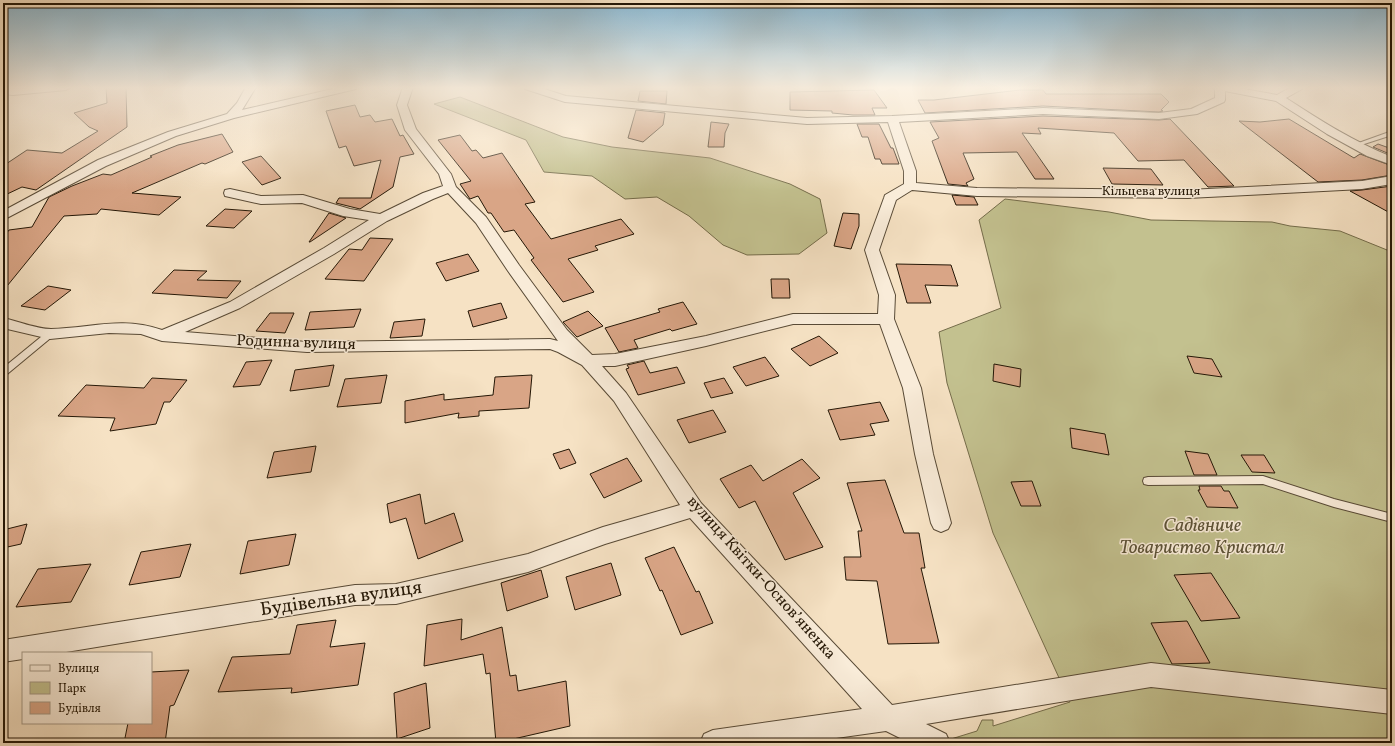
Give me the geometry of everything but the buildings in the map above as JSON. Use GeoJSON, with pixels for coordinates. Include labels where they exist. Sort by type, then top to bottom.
{"type":"FeatureCollection","features":[{"type":"Feature","properties":{"kind":"street"},"geometry":{"type":"LineString","coordinates":[[3,216],[102,163],[172,134],[212,122]]}},
{"type":"Feature","properties":{"kind":"street","name":"вулиця Квітки-Основʼяненка"},"geometry":{"type":"LineString","coordinates":[[408,122],[411,130],[445,174],[450,188],[481,220],[513,268],[561,334],[588,361],[620,397],[694,509],[887,718]]}},
{"type":"Feature","properties":{"kind":"street"},"geometry":{"type":"LineString","coordinates":[[893,122],[910,171],[910,186],[890,198],[872,250],[887,295],[886,319],[912,388],[924,454],[941,523]]}},
{"type":"Feature","properties":{"kind":"street"},"geometry":{"type":"LineString","coordinates":[[1315,122],[1356,145],[1392,161]]}},
{"type":"Feature","properties":{"kind":"street","name":"Кільцева вулиця"},"geometry":{"type":"LineString","coordinates":[[910,186],[977,192],[1188,194],[1362,185],[1392,180]]}},
{"type":"Feature","properties":{"kind":"street"},"geometry":{"type":"LineString","coordinates":[[162,336],[235,305],[329,251],[382,218],[428,196],[450,188]]}},
{"type":"Feature","properties":{"kind":"street"},"geometry":{"type":"LineString","coordinates":[[230,192],[261,200],[303,199],[348,213],[382,218]]}},
{"type":"Feature","properties":{"kind":"street"},"geometry":{"type":"LineString","coordinates":[[588,361],[622,358],[706,341],[793,319],[886,319]]}},
{"type":"Feature","properties":{"kind":"street","name":"Родинна вулиця"},"geometry":{"type":"LineString","coordinates":[[3,323],[50,334],[109,328],[142,329],[162,336],[307,347],[550,344],[564,348],[588,361]]}},
{"type":"Feature","properties":{"kind":"street","name":"Будівельна вулиця"},"geometry":{"type":"LineString","coordinates":[[3,651],[355,595],[396,594],[528,563],[602,536],[694,509]]}},
{"type":"Feature","properties":{"kind":"street"},"geometry":{"type":"LineString","coordinates":[[713,743],[887,718],[1151,675],[1392,702]]}},
{"type":"Feature","properties":{"kind":"street"},"geometry":{"type":"LineString","coordinates":[[887,718],[937,743]]}},
{"type":"Feature","properties":{"kind":"lane"},"geometry":{"type":"LineString","coordinates":[[1356,145],[1392,133]]}},
{"type":"Feature","properties":{"kind":"lane"},"geometry":{"type":"LineString","coordinates":[[3,373],[50,334]]}},
{"type":"Feature","properties":{"kind":"lane"},"geometry":{"type":"LineString","coordinates":[[1148,481],[1263,480],[1334,503],[1392,518]]}},
{"type":"Feature","properties":{"kind":"green space"},"geometry":{"type":"Polygon","coordinates":[[[480,122],[524,122],[563,137],[612,147],[710,158],[790,184],[820,199],[827,233],[799,254],[747,255],[723,245],[689,216],[657,197],[625,199],[592,176],[544,172],[526,140],[480,122]]]}},
{"type":"Feature","properties":{"kind":"green space","name":"Садівниче Товариство Кристал"},"geometry":{"type":"Polygon","coordinates":[[[1005,199],[1109,212],[1151,220],[1272,222],[1290,226],[1340,231],[1392,252],[1392,743],[938,743],[977,731],[982,720],[993,720],[993,726],[1070,702],[993,533],[947,383],[939,332],[1001,308],[979,220],[1005,199]]]}}]}
